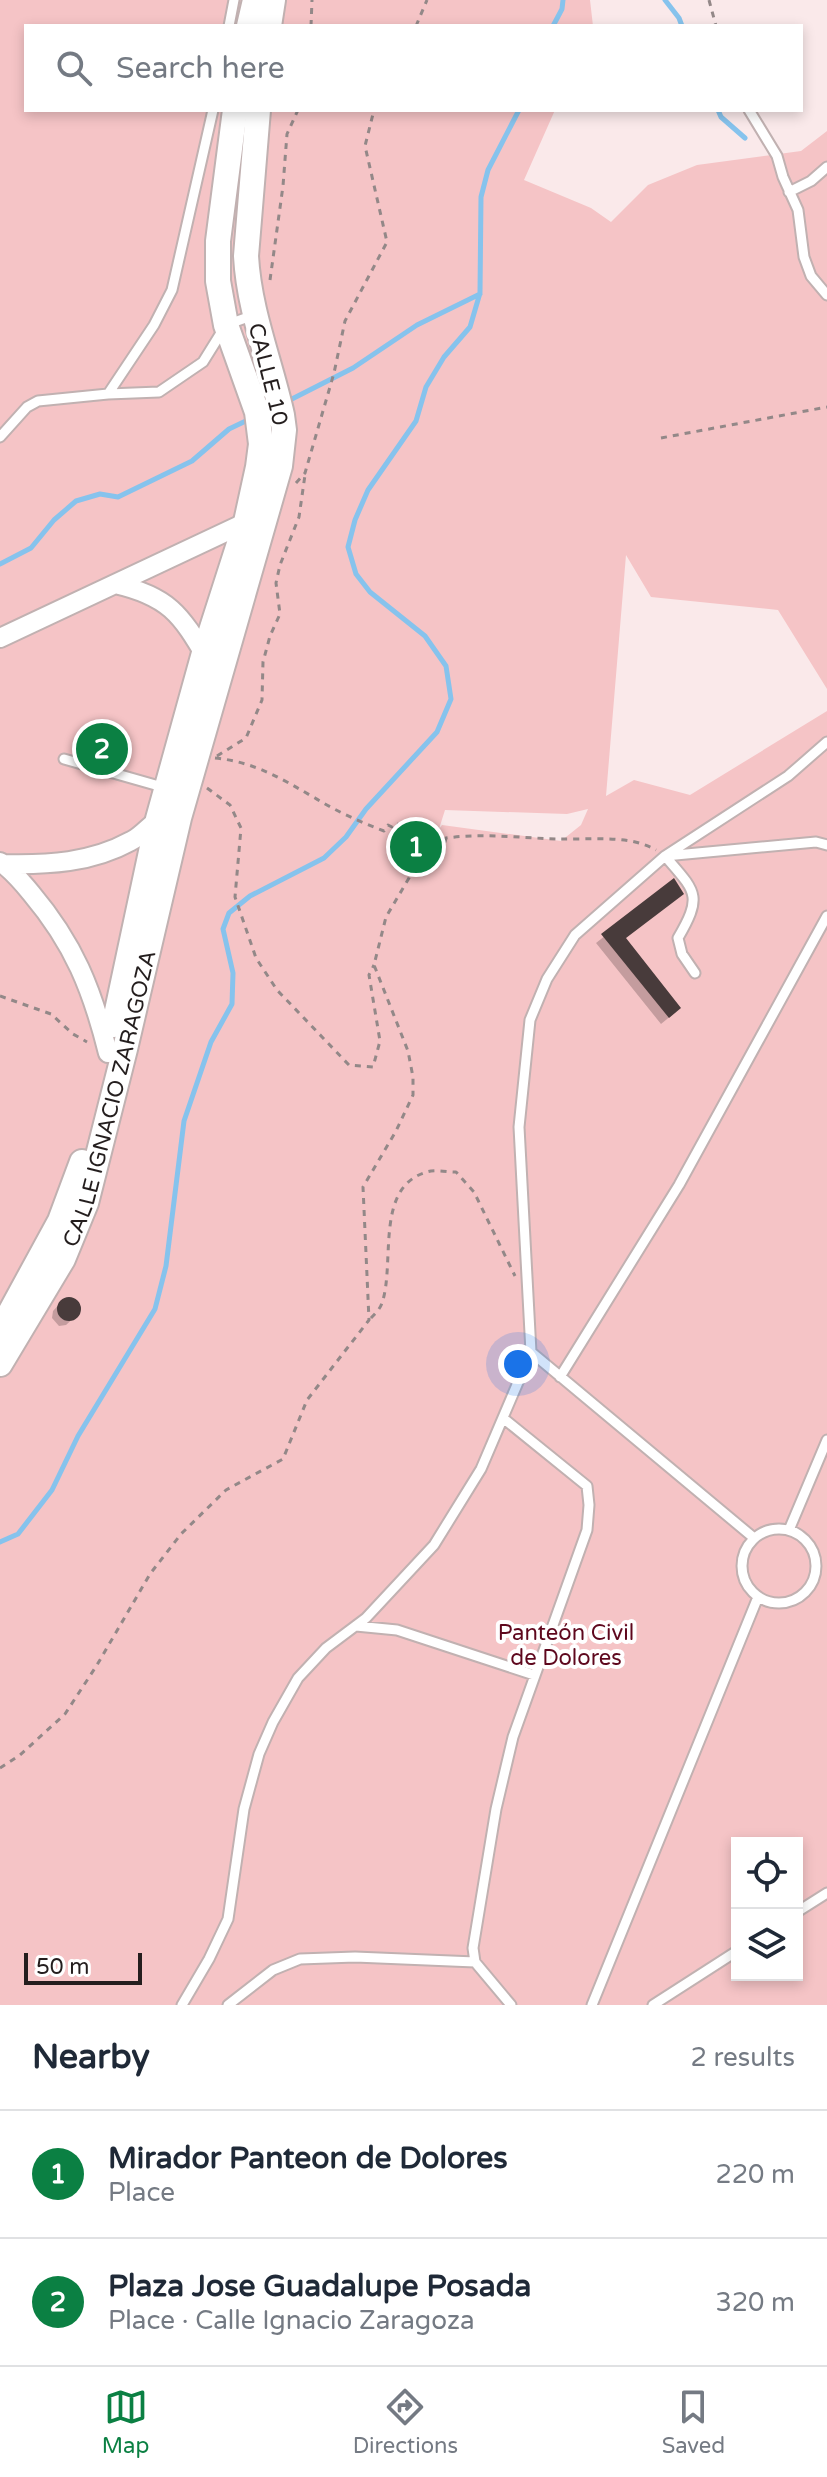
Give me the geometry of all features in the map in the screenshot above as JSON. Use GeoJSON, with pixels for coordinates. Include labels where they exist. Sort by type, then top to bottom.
{"type":"FeatureCollection","features":[{"type":"Feature","properties":{"kind":"street"},"geometry":{"type":"LineString","coordinates":[[249,24],[255,0]]}},
{"type":"Feature","properties":{"kind":"street"},"geometry":{"type":"LineString","coordinates":[[269,24],[273,0]]}},
{"type":"Feature","properties":{"kind":"street","name":"CALLE 10"},"geometry":{"type":"LineString","coordinates":[[218,679],[261,513],[258,420],[226,325],[218,281],[218,241],[235,112]]}},
{"type":"Feature","properties":{"kind":"street","name":"CALLE 10"},"geometry":{"type":"LineString","coordinates":[[204,653],[261,513],[283,449],[280,405],[254,315],[246,256],[258,112]]}},
{"type":"Feature","properties":{"kind":"street"},"geometry":{"type":"LineString","coordinates":[[0,638],[261,513]]}},
{"type":"Feature","properties":{"kind":"street"},"geometry":{"type":"LineString","coordinates":[[115,584],[161,600],[182,620],[218,679]]}},
{"type":"Feature","properties":{"kind":"street","name":"CALLE IGNACIO ZARAGOZA"},"geometry":{"type":"LineString","coordinates":[[0,1364],[63,1259],[86,1203],[125,1049],[168,818],[166,788],[204,653]]}},
{"type":"Feature","properties":{"kind":"street","name":"CALLE IGNACIO ZARAGOZA"},"geometry":{"type":"LineString","coordinates":[[0,1331],[60,1221],[74,1186],[87,1146],[168,818],[206,754],[218,679]]}},
{"type":"Feature","properties":{"kind":"street","name":"CALLE IGNACIO ZARAGOZA"},"geometry":{"type":"LineString","coordinates":[[2,863],[67,863],[103,854],[134,840],[168,818]]}},
{"type":"Feature","properties":{"kind":"street","name":"CALLE IGNACIO ZARAGOZA"},"geometry":{"type":"LineString","coordinates":[[2,863],[38,901],[82,968],[108,1053]]}},
{"type":"Feature","properties":{"kind":"lane"},"geometry":{"type":"LineString","coordinates":[[229,24],[234,0]]}},
{"type":"Feature","properties":{"kind":"lane"},"geometry":{"type":"LineString","coordinates":[[108,394],[154,325],[172,290],[213,112]]}},
{"type":"Feature","properties":{"kind":"lane"},"geometry":{"type":"LineString","coordinates":[[750,112],[777,156],[798,210],[804,257],[811,276],[827,295]]}},
{"type":"Feature","properties":{"kind":"lane"},"geometry":{"type":"LineString","coordinates":[[789,192],[811,181],[827,167]]}},
{"type":"Feature","properties":{"kind":"lane"},"geometry":{"type":"LineString","coordinates":[[0,437],[27,407],[38,401],[159,392],[203,362],[226,325],[254,315]]}},
{"type":"Feature","properties":{"kind":"lane"},"geometry":{"type":"LineString","coordinates":[[182,2005],[228,1919],[244,1809],[259,1754],[273,1722],[298,1678],[326,1648],[366,1618],[434,1545],[481,1469],[531,1352],[519,1127],[530,1020],[547,979],[575,935],[665,856],[788,776],[827,742]]}},
{"type":"Feature","properties":{"kind":"lane"},"geometry":{"type":"LineString","coordinates":[[64,759],[166,788]]}},
{"type":"Feature","properties":{"kind":"lane"},"geometry":{"type":"LineString","coordinates":[[665,856],[816,842],[827,845]]}},
{"type":"Feature","properties":{"kind":"lane"},"geometry":{"type":"LineString","coordinates":[[665,856],[692,888],[693,912],[678,938],[682,954],[695,973]]}},
{"type":"Feature","properties":{"kind":"lane"},"geometry":{"type":"LineString","coordinates":[[560,1377],[679,1185],[827,916]]}},
{"type":"Feature","properties":{"kind":"lane"},"geometry":{"type":"LineString","coordinates":[[531,1352],[754,1538]]}},
{"type":"Feature","properties":{"kind":"lane"},"geometry":{"type":"LineString","coordinates":[[503,1418],[587,1486],[589,1505],[587,1530],[513,1737],[496,1809],[473,1948],[475,1962],[511,2005]]}},
{"type":"Feature","properties":{"kind":"lane"},"geometry":{"type":"LineString","coordinates":[[789,1530],[827,1440]]}},
{"type":"Feature","properties":{"kind":"lane"},"geometry":{"type":"LineString","coordinates":[[789,1530],[807,1541],[822,1560],[813,1582],[799,1598],[778,1604],[758,1597],[750,1589],[741,1569],[747,1547],[754,1538],[765,1531],[789,1530]]}},
{"type":"Feature","properties":{"kind":"lane"},"geometry":{"type":"LineString","coordinates":[[592,2005],[758,1597]]}},
{"type":"Feature","properties":{"kind":"lane"},"geometry":{"type":"LineString","coordinates":[[356,1626],[397,1630],[534,1675]]}},
{"type":"Feature","properties":{"kind":"lane"},"geometry":{"type":"LineString","coordinates":[[802,1909],[827,1893]]}},
{"type":"Feature","properties":{"kind":"lane"},"geometry":{"type":"LineString","coordinates":[[653,2005],[731,1955]]}},
{"type":"Feature","properties":{"kind":"lane"},"geometry":{"type":"LineString","coordinates":[[228,2005],[273,1970],[300,1959],[355,1957],[475,1962]]}},
{"type":"Feature","properties":{"kind":"path"},"geometry":{"type":"LineString","coordinates":[[311,24],[312,0]]}},
{"type":"Feature","properties":{"kind":"path"},"geometry":{"type":"LineString","coordinates":[[417,24],[427,0]]}},
{"type":"Feature","properties":{"kind":"path"},"geometry":{"type":"LineString","coordinates":[[709,0],[715,24]]}},
{"type":"Feature","properties":{"kind":"path"},"geometry":{"type":"LineString","coordinates":[[268,287],[283,186],[287,134],[297,112]]}},
{"type":"Feature","properties":{"kind":"path"},"geometry":{"type":"LineString","coordinates":[[206,754],[246,738],[262,700],[263,662],[280,614],[276,583],[299,517],[305,473],[334,373],[345,321],[387,242],[365,146],[374,112]]}},
{"type":"Feature","properties":{"kind":"path"},"geometry":{"type":"LineString","coordinates":[[661,438],[827,407]]}},
{"type":"Feature","properties":{"kind":"path"},"geometry":{"type":"LineString","coordinates":[[261,513],[283,497],[305,473]]}},
{"type":"Feature","properties":{"kind":"path"},"geometry":{"type":"LineString","coordinates":[[206,754],[279,776],[315,798],[384,831],[388,825],[392,827],[395,823],[402,826],[405,821],[427,826],[420,861],[439,864],[446,838],[492,835],[616,840],[647,845],[665,856]]}},
{"type":"Feature","properties":{"kind":"path"},"geometry":{"type":"LineString","coordinates":[[190,777],[230,805],[241,828],[235,897],[256,958],[277,990],[349,1065],[373,1067],[380,1041],[369,975],[386,917],[409,878],[422,824]]}},
{"type":"Feature","properties":{"kind":"path"},"geometry":{"type":"LineString","coordinates":[[369,1320],[363,1187],[413,1095],[408,1051],[374,965]]}},
{"type":"Feature","properties":{"kind":"path"},"geometry":{"type":"LineString","coordinates":[[0,996],[51,1014],[73,1034],[108,1053]]}},
{"type":"Feature","properties":{"kind":"path"},"geometry":{"type":"LineString","coordinates":[[0,1768],[20,1755],[65,1714],[150,1574],[181,1534],[226,1490],[283,1459],[307,1400],[381,1306],[396,1196],[407,1183],[431,1171],[456,1172],[474,1192],[528,1301]]}},
{"type":"Feature","properties":{"kind":"green space","name":"Panteón Civil de Dolores"},"geometry":{"type":"Polygon","coordinates":[[[0,0],[590,0],[593,24],[24,24],[24,112],[554,112],[524,180],[591,208],[611,222],[648,185],[697,165],[801,151],[827,131],[827,689],[778,610],[651,597],[626,555],[606,796],[634,780],[690,795],[827,711],[827,2005],[0,2005],[0,0]],[[588,809],[567,814],[445,810],[439,829],[442,825],[561,841],[581,825],[588,809]]]}},
{"type":"Feature","properties":{"kind":"building"},"geometry":{"type":"Polygon","coordinates":[[[674,878],[684,894],[626,938],[681,1008],[669,1018],[601,934],[674,878]]]}},
{"type":"Feature","properties":{"kind":"building"},"geometry":{"type":"Polygon","coordinates":[[[69,1297],[78,1300],[81,1309],[78,1318],[69,1321],[60,1318],[57,1309],[60,1300],[69,1297]]]}},
{"type":"Feature","properties":{"kind":"waterway"},"geometry":{"type":"LineString","coordinates":[[554,24],[563,0]]}},
{"type":"Feature","properties":{"kind":"waterway"},"geometry":{"type":"LineString","coordinates":[[665,0],[681,24]]}},
{"type":"Feature","properties":{"kind":"waterway"},"geometry":{"type":"LineString","coordinates":[[0,1542],[18,1534],[52,1490],[78,1436],[155,1309],[166,1266],[184,1121],[211,1042],[232,1004],[233,973],[223,929],[229,913],[250,896],[324,858],[346,837],[366,809],[437,732],[451,699],[446,666],[425,636],[370,592],[356,574],[348,547],[368,490],[416,421],[426,387],[444,357],[470,327],[480,293],[481,197],[488,170],[518,112]]}},
{"type":"Feature","properties":{"kind":"waterway"},"geometry":{"type":"LineString","coordinates":[[719,112],[745,138]]}},
{"type":"Feature","properties":{"kind":"waterway"},"geometry":{"type":"LineString","coordinates":[[286,402],[353,368],[417,325],[480,294]]}},
{"type":"Feature","properties":{"kind":"waterway"},"geometry":{"type":"LineString","coordinates":[[0,564],[31,548],[54,520],[76,501],[100,494],[118,497],[192,461],[229,429],[252,418]]}},
{"type":"Feature","properties":{"kind":"place","name":"Plaza Jose Guadalupe Posada"},"geometry":{"type":"Point","coordinates":[102,749]}},
{"type":"Feature","properties":{"kind":"place","name":"Mirador Panteon de Dolores"},"geometry":{"type":"Point","coordinates":[416,847]}}]}
